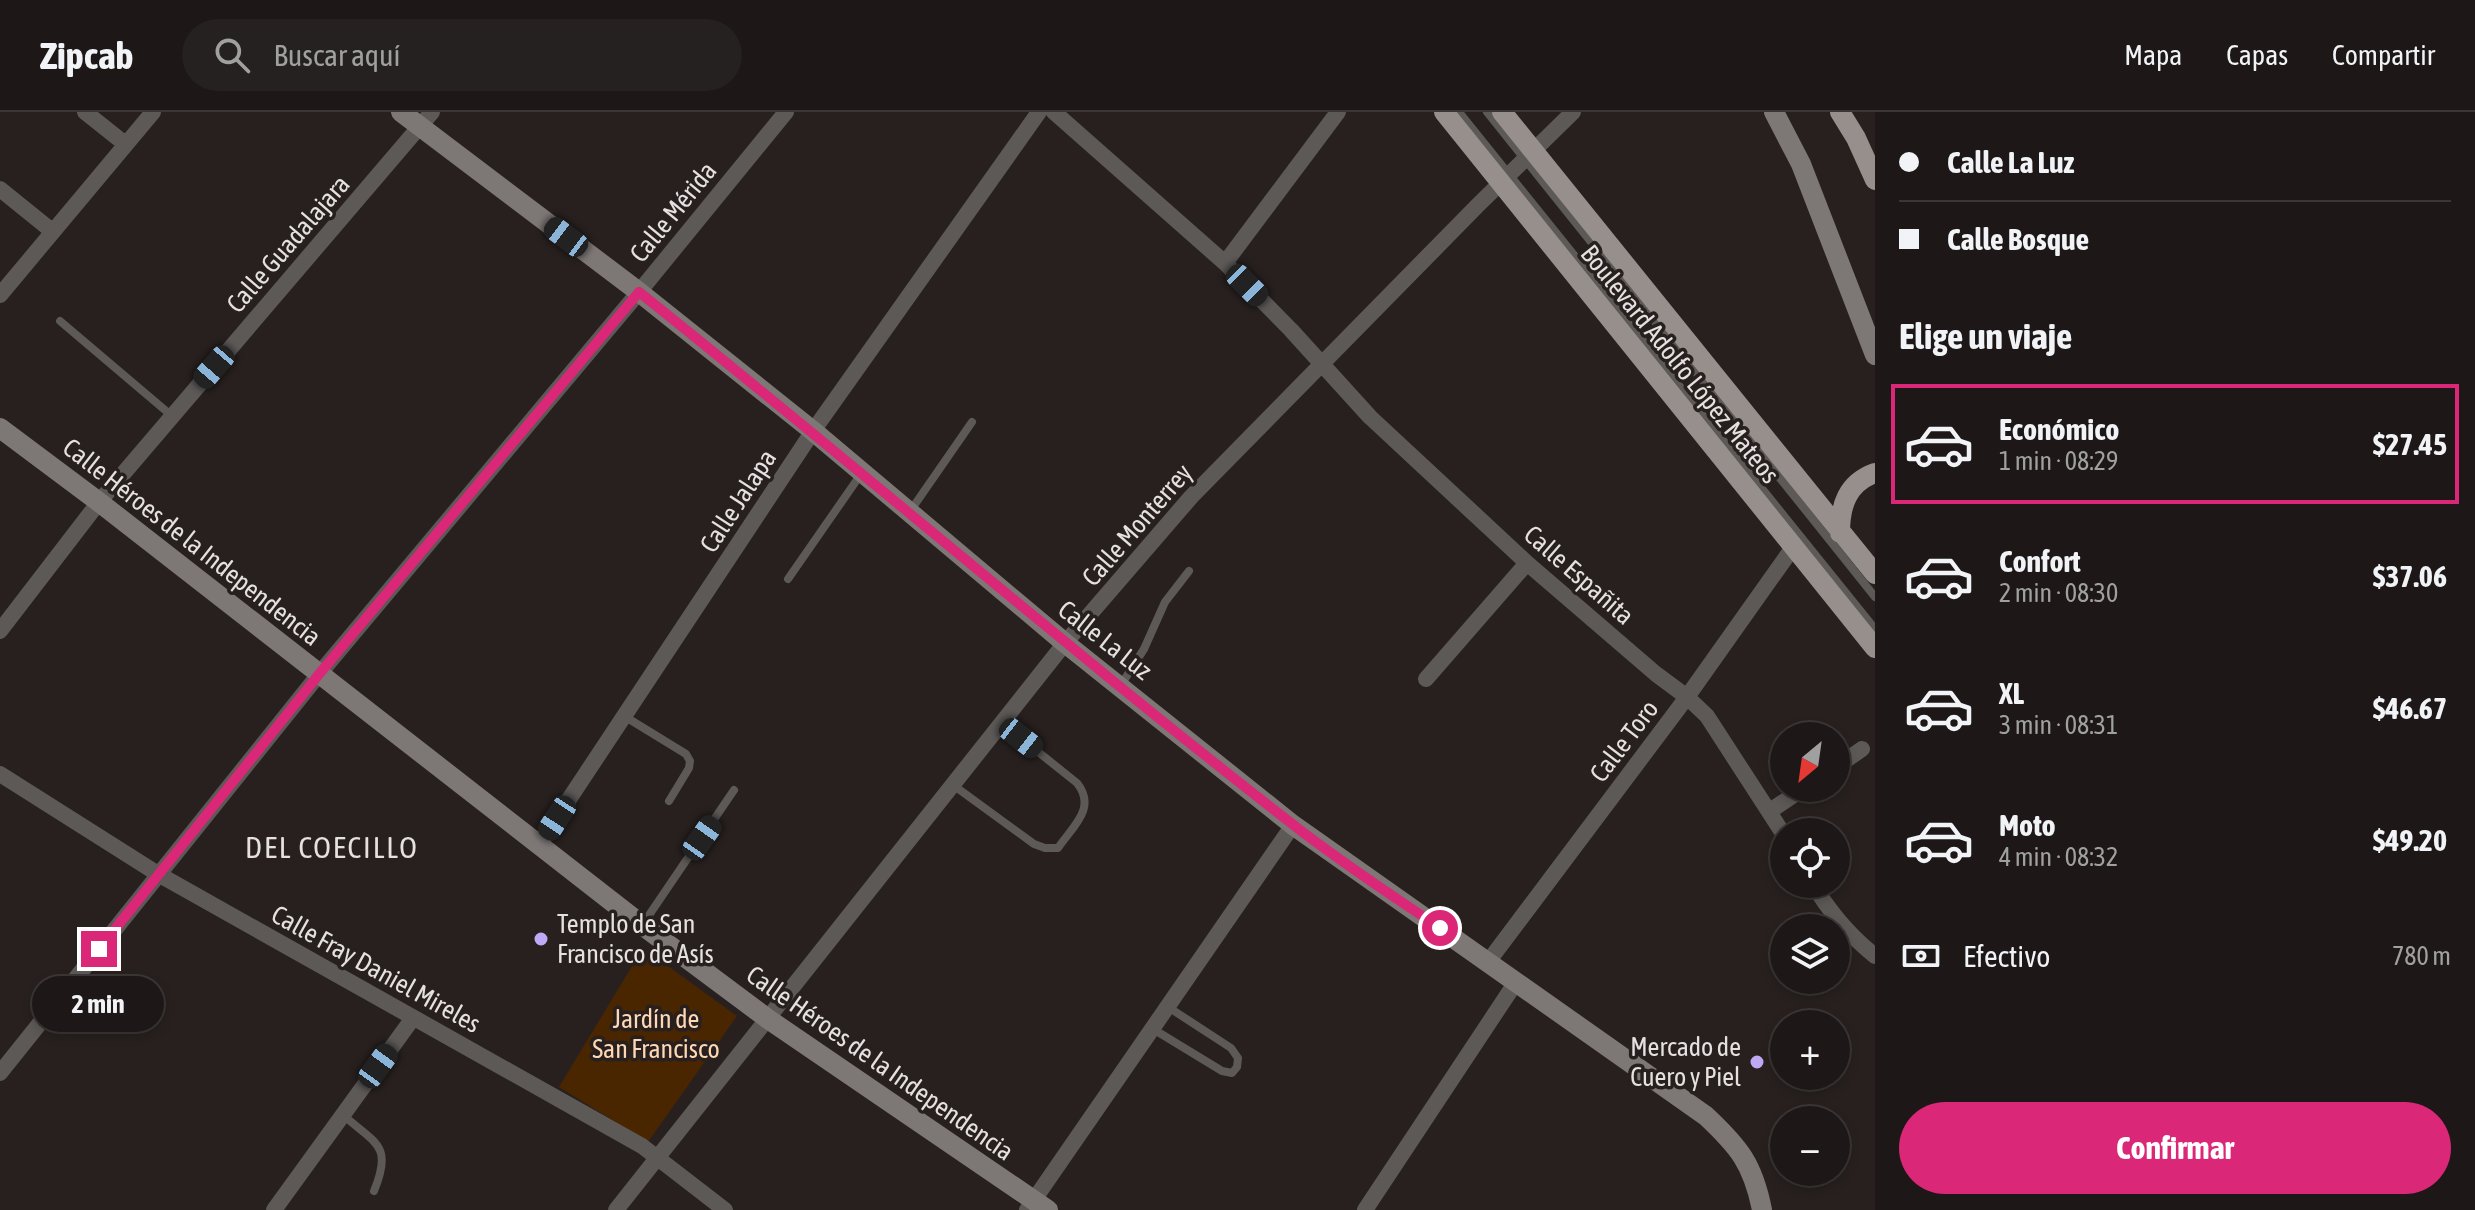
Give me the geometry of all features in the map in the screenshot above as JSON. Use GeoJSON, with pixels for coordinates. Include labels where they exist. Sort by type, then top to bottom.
{"type":"FeatureCollection","features":[{"type":"Feature","properties":{"kind":"main road","name":"Boulevard Adolfo López Mateos"},"geometry":{"type":"LineString","coordinates":[[1444,112],[1504,179],[1875,648]]}},
{"type":"Feature","properties":{"kind":"main road"},"geometry":{"type":"LineString","coordinates":[[1840,112],[1875,180]]}},
{"type":"Feature","properties":{"kind":"main road","name":"Boulevard Adolfo López Mateos"},"geometry":{"type":"LineString","coordinates":[[1511,115],[1529,156],[1875,574]]}},
{"type":"Feature","properties":{"kind":"main road"},"geometry":{"type":"LineString","coordinates":[[1840,533],[1841,508],[1848,493],[1860,480],[1875,473]]}},
{"type":"Feature","properties":{"kind":"street"},"geometry":{"type":"LineString","coordinates":[[85,112],[124,143]]}},
{"type":"Feature","properties":{"kind":"street"},"geometry":{"type":"LineString","coordinates":[[0,295],[153,112]]}},
{"type":"Feature","properties":{"kind":"street","name":"Calle La Luz"},"geometry":{"type":"LineString","coordinates":[[401,112],[425,120],[813,431],[1065,643],[1293,825],[1706,1116],[1736,1144],[1749,1166],[1762,1210]]}},
{"type":"Feature","properties":{"kind":"street","name":"Calle Mérida"},"geometry":{"type":"LineString","coordinates":[[0,1073],[320,673],[786,112]]}},
{"type":"Feature","properties":{"kind":"street","name":"Calle Jalapa"},"geometry":{"type":"LineString","coordinates":[[540,843],[813,431],[1039,112]]}},
{"type":"Feature","properties":{"kind":"street","name":"Calle Españita"},"geometry":{"type":"LineString","coordinates":[[1054,112],[1225,263],[1370,417],[1527,563],[1707,716],[1774,818]]}},
{"type":"Feature","properties":{"kind":"street"},"geometry":{"type":"LineString","coordinates":[[1225,263],[1338,112]]}},
{"type":"Feature","properties":{"kind":"street","name":"Calle Monterrey"},"geometry":{"type":"LineString","coordinates":[[616,1210],[1065,643],[1191,497],[1573,112]]}},
{"type":"Feature","properties":{"kind":"street"},"geometry":{"type":"LineString","coordinates":[[1774,112],[1801,164],[1875,355]]}},
{"type":"Feature","properties":{"kind":"street","name":"Calle Guadalajara"},"geometry":{"type":"LineString","coordinates":[[0,631],[99,502],[425,120]]}},
{"type":"Feature","properties":{"kind":"street"},"geometry":{"type":"LineString","coordinates":[[0,189],[52,231]]}},
{"type":"Feature","properties":{"kind":"street","name":"Calle Héroes de la Independencia"},"geometry":{"type":"LineString","coordinates":[[0,428],[540,843],[642,925],[768,1019],[1037,1207]]}},
{"type":"Feature","properties":{"kind":"street","name":"Calle Toro"},"geometry":{"type":"LineString","coordinates":[[1488,962],[1687,697],[1794,546]]}},
{"type":"Feature","properties":{"kind":"street"},"geometry":{"type":"LineString","coordinates":[[1426,679],[1527,563]]}},
{"type":"Feature","properties":{"kind":"street"},"geometry":{"type":"LineString","coordinates":[[1850,757],[1862,749]]}},
{"type":"Feature","properties":{"kind":"street","name":"Calle Fray Daniel Mireles"},"geometry":{"type":"LineString","coordinates":[[0,774],[158,874],[659,1157],[725,1210]]}},
{"type":"Feature","properties":{"kind":"street"},"geometry":{"type":"LineString","coordinates":[[1770,811],[1783,802]]}},
{"type":"Feature","properties":{"kind":"street"},"geometry":{"type":"LineString","coordinates":[[1037,1207],[1153,1029],[1293,825]]}},
{"type":"Feature","properties":{"kind":"street"},"geometry":{"type":"LineString","coordinates":[[1821,898],[1852,937],[1875,956]]}},
{"type":"Feature","properties":{"kind":"street"},"geometry":{"type":"LineString","coordinates":[[1365,1210],[1516,982]]}},
{"type":"Feature","properties":{"kind":"street"},"geometry":{"type":"LineString","coordinates":[[274,1210],[413,1018]]}},
{"type":"Feature","properties":{"kind":"lane"},"geometry":{"type":"LineString","coordinates":[[1459,112],[1504,179],[1875,629]]}},
{"type":"Feature","properties":{"kind":"lane"},"geometry":{"type":"LineString","coordinates":[[1487,112],[1529,156],[1875,597]]}},
{"type":"Feature","properties":{"kind":"lane"},"geometry":{"type":"LineString","coordinates":[[60,321],[172,416]]}},
{"type":"Feature","properties":{"kind":"lane"},"geometry":{"type":"LineString","coordinates":[[910,512],[972,422]]}},
{"type":"Feature","properties":{"kind":"lane"},"geometry":{"type":"LineString","coordinates":[[788,579],[862,472]]}},
{"type":"Feature","properties":{"kind":"lane"},"geometry":{"type":"LineString","coordinates":[[1121,685],[1144,649],[1165,602],[1189,571]]}},
{"type":"Feature","properties":{"kind":"lane"},"geometry":{"type":"LineString","coordinates":[[624,716],[686,754],[690,761],[669,801]]}},
{"type":"Feature","properties":{"kind":"lane"},"geometry":{"type":"LineString","coordinates":[[953,785],[1034,844],[1058,848],[1087,807],[1087,794],[1002,723]]}},
{"type":"Feature","properties":{"kind":"lane"},"geometry":{"type":"LineString","coordinates":[[642,925],[734,790]]}},
{"type":"Feature","properties":{"kind":"lane"},"geometry":{"type":"LineString","coordinates":[[1153,1029],[1222,1071],[1232,1073],[1237,1067],[1238,1058],[1231,1048],[1168,1007]]}},
{"type":"Feature","properties":{"kind":"lane"},"geometry":{"type":"LineString","coordinates":[[343,1115],[378,1145],[383,1168],[374,1191]]}},
{"type":"Feature","properties":{"kind":"green space","name":"Jardín de San Francisco"},"geometry":{"type":"Polygon","coordinates":[[[643,948],[737,1016],[648,1142],[559,1087],[643,948]]]}},
{"type":"Feature","properties":{"kind":"place","name":"Templo de San Francisco de Asís"},"geometry":{"type":"Point","coordinates":[541,939]}},
{"type":"Feature","properties":{"kind":"place","name":"Mercado de Cuero y Piel"},"geometry":{"type":"Point","coordinates":[1757,1062]}},
{"type":"Feature","properties":{"kind":"district","name":"DEL COECILLO"},"geometry":{"type":"Point","coordinates":[332,848]}},
{"type":"Feature","properties":{"kind":"route"},"geometry":{"type":"LineString","coordinates":[[99,949],[320,673],[639,292],[813,431],[1065,643],[1293,825],[1440,928]]}}]}
